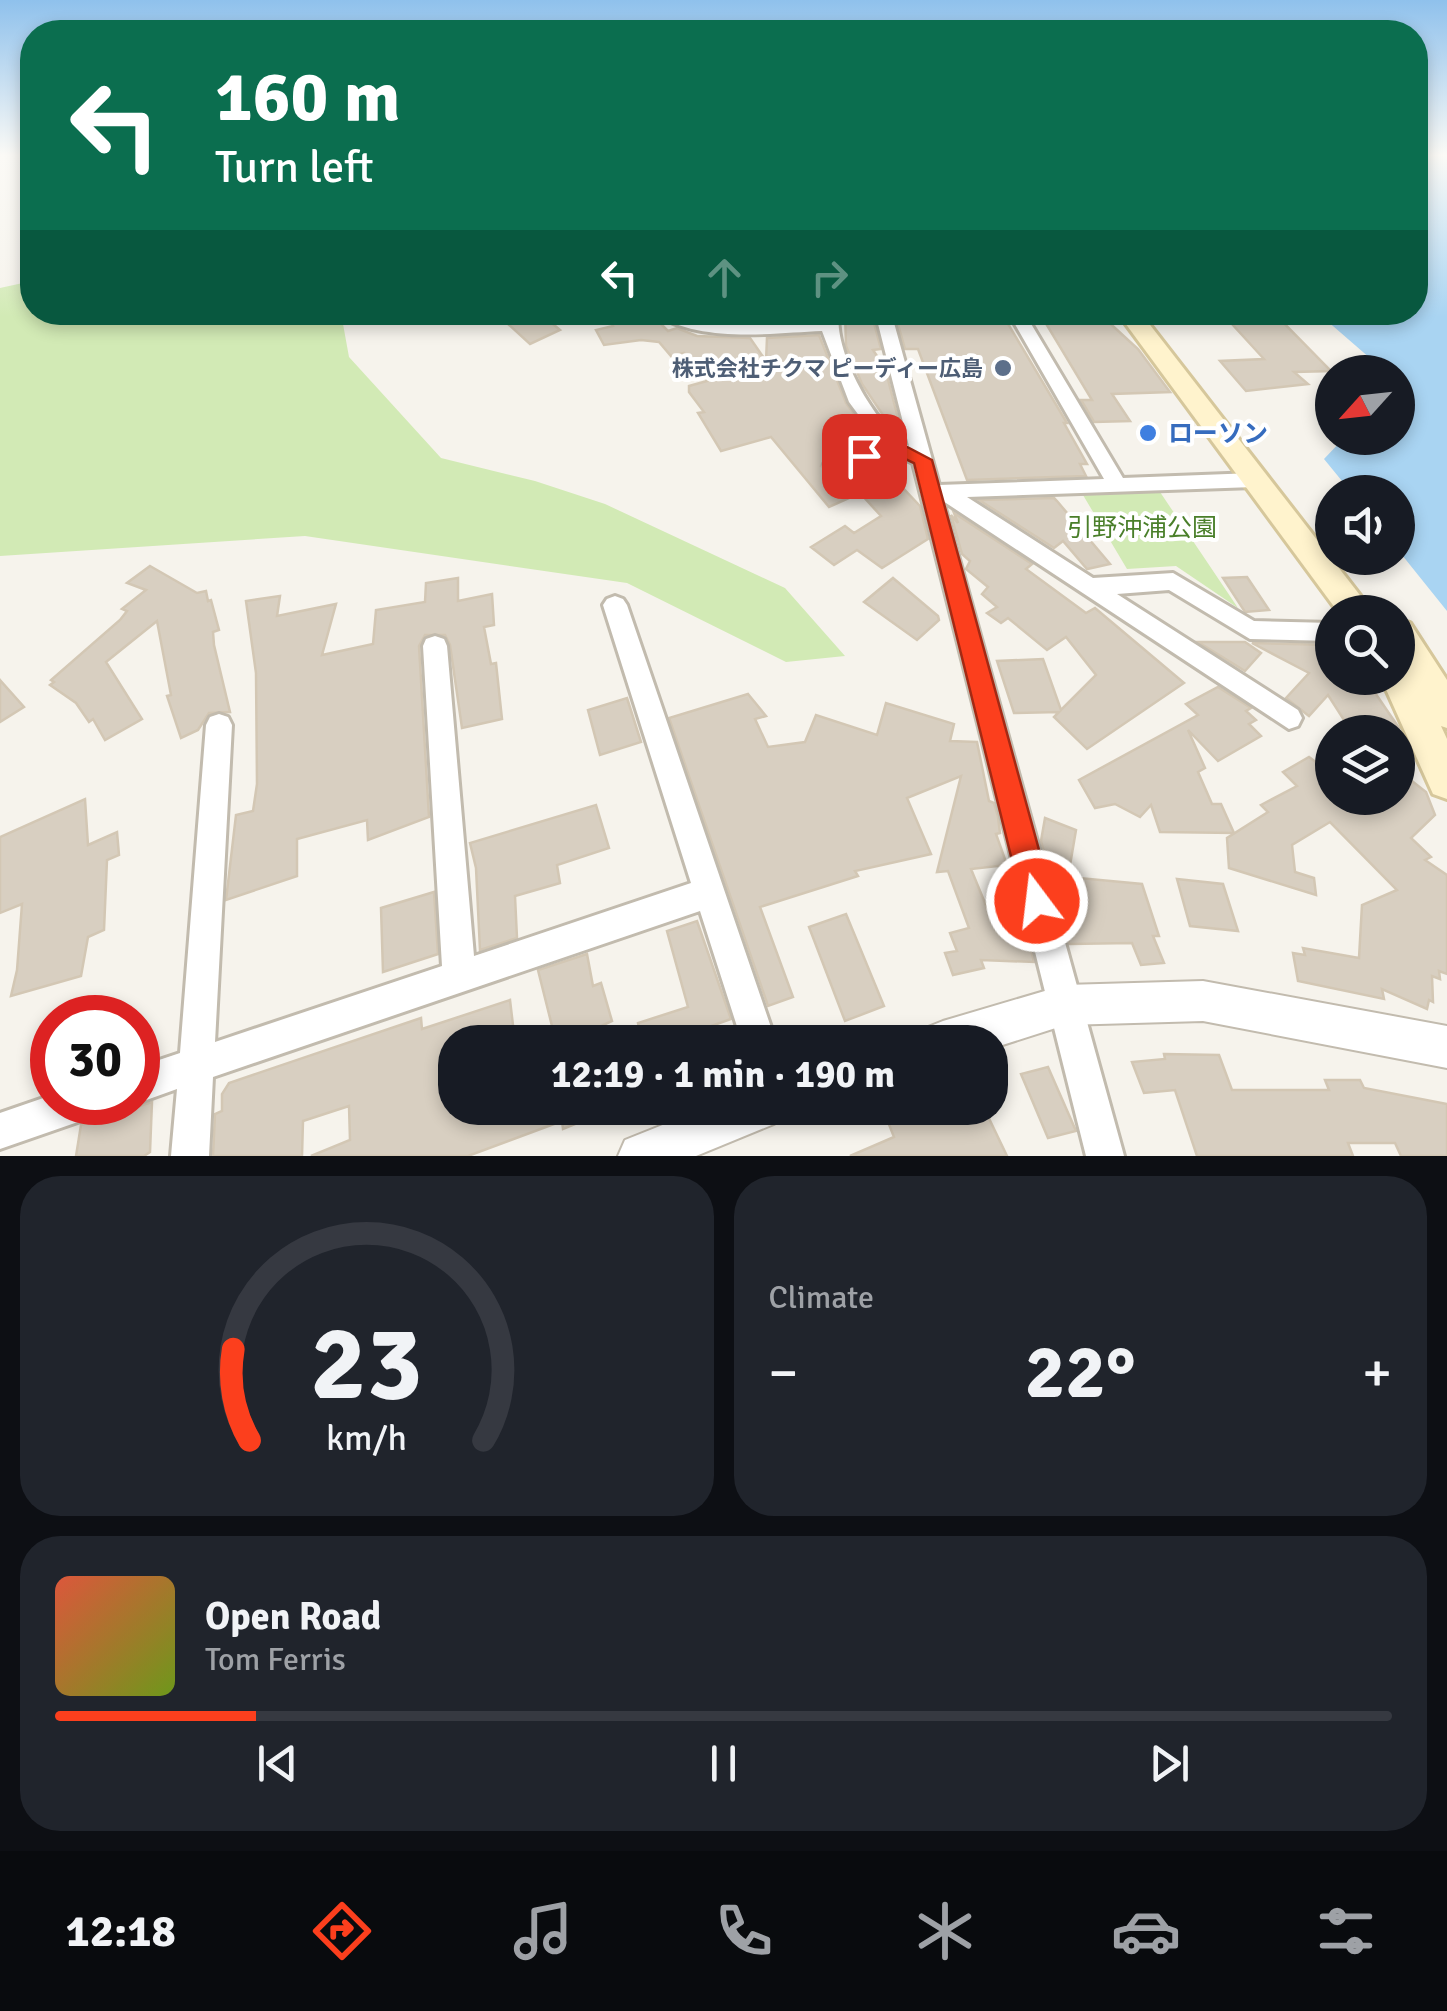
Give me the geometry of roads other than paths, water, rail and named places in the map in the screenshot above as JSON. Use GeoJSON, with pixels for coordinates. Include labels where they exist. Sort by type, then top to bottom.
{"type":"FeatureCollection","features":[{"type":"Feature","properties":{"kind":"main road"},"geometry":{"type":"LineString","coordinates":[[1138,325],[1343,595]]}},
{"type":"Feature","properties":{"kind":"main road"},"geometry":{"type":"LineString","coordinates":[[1155,325],[1315,527]]}},
{"type":"Feature","properties":{"kind":"main road"},"geometry":{"type":"LineString","coordinates":[[1353,575],[1368,595]]}},
{"type":"Feature","properties":{"kind":"main road"},"geometry":{"type":"LineString","coordinates":[[1415,660],[1447,712]]}},
{"type":"Feature","properties":{"kind":"main road"},"geometry":{"type":"LineString","coordinates":[[1407,695],[1447,781]]}},
{"type":"Feature","properties":{"kind":"street"},"geometry":{"type":"LineString","coordinates":[[709,325],[737,325]]}},
{"type":"Feature","properties":{"kind":"street"},"geometry":{"type":"LineString","coordinates":[[831,325],[854,401],[894,446],[922,460]]}},
{"type":"Feature","properties":{"kind":"street"},"geometry":{"type":"LineString","coordinates":[[886,325],[1105,1156]]}},
{"type":"Feature","properties":{"kind":"street"},"geometry":{"type":"LineString","coordinates":[[1024,325],[1116,484]]}},
{"type":"Feature","properties":{"kind":"street"},"geometry":{"type":"LineString","coordinates":[[834,464],[894,446]]}},
{"type":"Feature","properties":{"kind":"street"},"geometry":{"type":"LineString","coordinates":[[932,492],[1254,480]]}},
{"type":"Feature","properties":{"kind":"street"},"geometry":{"type":"LineString","coordinates":[[932,492],[952,497],[1289,718]]}},
{"type":"Feature","properties":{"kind":"street"},"geometry":{"type":"LineString","coordinates":[[1092,587],[1173,581],[1250,630],[1315,632]]}},
{"type":"Feature","properties":{"kind":"street"},"geometry":{"type":"LineString","coordinates":[[615,605],[753,1025]]}},
{"type":"Feature","properties":{"kind":"street"},"geometry":{"type":"LineString","coordinates":[[435,646],[459,976]]}},
{"type":"Feature","properties":{"kind":"street"},"geometry":{"type":"LineString","coordinates":[[190,1156],[220,724]]}},
{"type":"Feature","properties":{"kind":"street"},"geometry":{"type":"LineString","coordinates":[[160,1078],[710,892]]}},
{"type":"Feature","properties":{"kind":"street"},"geometry":{"type":"LineString","coordinates":[[999,1025],[1065,1005],[1203,1002],[1447,1047]]}},
{"type":"Feature","properties":{"kind":"street"},"geometry":{"type":"LineString","coordinates":[[0,1130],[30,1120]]}},
{"type":"Feature","properties":{"kind":"street"},"geometry":{"type":"LineString","coordinates":[[641,1156],[717,1125]]}},
{"type":"Feature","properties":{"kind":"water"},"geometry":{"type":"Polygon","coordinates":[[[1428,209],[1447,209],[1447,611],[1415,571],[1415,475],[1337,475],[1324,459],[1328,455],[1415,455],[1415,355],[1366,355],[1332,325],[1428,325],[1428,209]]]}},
{"type":"Feature","properties":{"kind":"place","name":"株式会社チクマ ピーディー広島"},"geometry":{"type":"Point","coordinates":[1003,368]}},
{"type":"Feature","properties":{"kind":"place","name":"ローソン"},"geometry":{"type":"Point","coordinates":[1148,433]}},
{"type":"Feature","properties":{"kind":"park label","name":"引野沖浦公園"},"geometry":{"type":"Point","coordinates":[1142,527]}}]}
